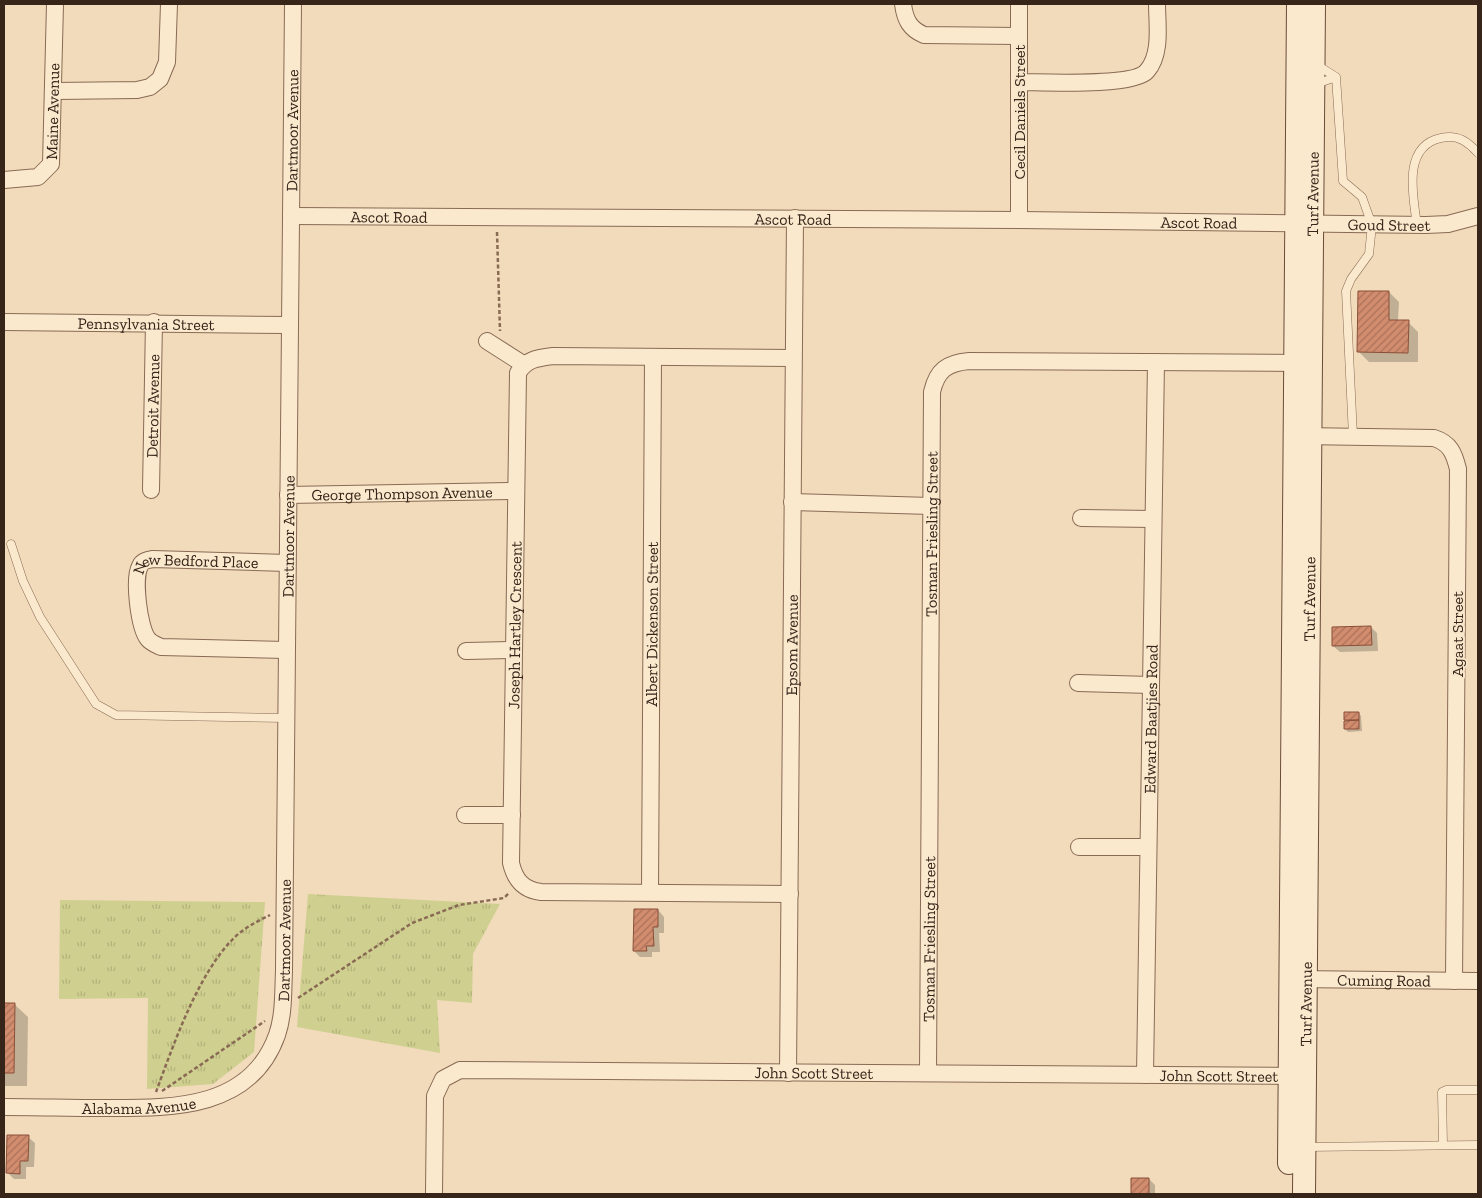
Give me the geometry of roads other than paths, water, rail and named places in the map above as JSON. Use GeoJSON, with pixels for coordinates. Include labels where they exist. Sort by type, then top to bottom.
{"type":"FeatureCollection","features":[{"type":"Feature","properties":{"kind":"main road","name":"Turf Avenue"},"geometry":{"type":"LineString","coordinates":[[1289,1194],[1298,1076],[1304,224],[1298,4]]}},
{"type":"Feature","properties":{"kind":"main road","name":"Turf Avenue"},"geometry":{"type":"LineString","coordinates":[[1304,224],[1313,74],[1314,4]]}},
{"type":"Feature","properties":{"kind":"main road","name":"Turf Avenue"},"geometry":{"type":"LineString","coordinates":[[1298,1076],[1305,1147],[1304,1194]]}},
{"type":"Feature","properties":{"kind":"street","name":"Maine Avenue"},"geometry":{"type":"LineString","coordinates":[[4,180],[33,179],[48,170],[53,149],[55,4]]}},
{"type":"Feature","properties":{"kind":"street"},"geometry":{"type":"LineString","coordinates":[[54,91],[137,90],[150,87],[160,79],[167,62],[169,4]]}},
{"type":"Feature","properties":{"kind":"street","name":"Dartmoor Avenue"},"geometry":{"type":"LineString","coordinates":[[261,1064],[278,1034],[282,1010],[285,907],[292,4]]}},
{"type":"Feature","properties":{"kind":"street"},"geometry":{"type":"LineString","coordinates":[[903,4],[909,25],[915,31],[924,35],[1018,36]]}},
{"type":"Feature","properties":{"kind":"street","name":"Cecil Daniels Street"},"geometry":{"type":"LineString","coordinates":[[1019,4],[1019,220]]}},
{"type":"Feature","properties":{"kind":"street"},"geometry":{"type":"LineString","coordinates":[[1019,82],[1111,81],[1137,78],[1147,72],[1156,50],[1157,4]]}},
{"type":"Feature","properties":{"kind":"street","name":"Ascot Road"},"geometry":{"type":"LineString","coordinates":[[291,216],[795,218],[1304,224]]}},
{"type":"Feature","properties":{"kind":"street","name":"Goud Street"},"geometry":{"type":"LineString","coordinates":[[1304,224],[1448,224],[1478,216]]}},
{"type":"Feature","properties":{"kind":"street","name":"Epsom Avenue"},"geometry":{"type":"LineString","coordinates":[[788,1073],[795,218]]}},
{"type":"Feature","properties":{"kind":"street","name":"Pennsylvania Street"},"geometry":{"type":"LineString","coordinates":[[4,322],[154,322],[289,325]]}},
{"type":"Feature","properties":{"kind":"street","name":"Detroit Avenue"},"geometry":{"type":"LineString","coordinates":[[151,490],[154,322]]}},
{"type":"Feature","properties":{"kind":"street"},"geometry":{"type":"LineString","coordinates":[[494,346],[523,364],[531,360],[553,356],[793,358]]}},
{"type":"Feature","properties":{"kind":"street","name":"Albert Dickenson Street"},"geometry":{"type":"LineString","coordinates":[[650,892],[653,358]]}},
{"type":"Feature","properties":{"kind":"street","name":"Tosman Friesling Street"},"geometry":{"type":"LineString","coordinates":[[928,1074],[931,506],[932,392],[934,381],[946,366],[954,362],[969,361],[1303,363]]}},
{"type":"Feature","properties":{"kind":"street","name":"Edward Baatjies Road"},"geometry":{"type":"LineString","coordinates":[[1145,1075],[1156,362]]}},
{"type":"Feature","properties":{"kind":"street","name":"Joseph Hartley Crescent"},"geometry":{"type":"LineString","coordinates":[[523,364],[518,373],[516,384],[511,863],[520,883],[532,891],[650,892]]}},
{"type":"Feature","properties":{"kind":"street","name":"Agaat Street"},"geometry":{"type":"LineString","coordinates":[[1302,436],[1434,438],[1450,447],[1458,468],[1454,980]]}},
{"type":"Feature","properties":{"kind":"street","name":"George Thompson Avenue"},"geometry":{"type":"LineString","coordinates":[[288,495],[515,491]]}},
{"type":"Feature","properties":{"kind":"street"},"geometry":{"type":"LineString","coordinates":[[792,502],[931,506]]}},
{"type":"Feature","properties":{"kind":"street"},"geometry":{"type":"LineString","coordinates":[[1081,518],[1153,520]]}},
{"type":"Feature","properties":{"kind":"street","name":"New Bedford Place"},"geometry":{"type":"LineString","coordinates":[[286,650],[161,647],[148,640],[143,630],[138,580],[139,567],[143,562],[153,559],[287,563]]}},
{"type":"Feature","properties":{"kind":"street"},"geometry":{"type":"LineString","coordinates":[[466,651],[513,650]]}},
{"type":"Feature","properties":{"kind":"street"},"geometry":{"type":"LineString","coordinates":[[1078,683],[1151,685]]}},
{"type":"Feature","properties":{"kind":"street"},"geometry":{"type":"LineString","coordinates":[[465,815],[512,815]]}},
{"type":"Feature","properties":{"kind":"street"},"geometry":{"type":"LineString","coordinates":[[1079,847],[1148,847]]}},
{"type":"Feature","properties":{"kind":"street"},"geometry":{"type":"LineString","coordinates":[[650,892],[790,894]]}},
{"type":"Feature","properties":{"kind":"street","name":"Cuming Road"},"geometry":{"type":"LineString","coordinates":[[1298,979],[1478,981]]}},
{"type":"Feature","properties":{"kind":"street","name":"Alabama Avenue"},"geometry":{"type":"LineString","coordinates":[[4,1107],[146,1108],[195,1104],[235,1087],[261,1064]]}},
{"type":"Feature","properties":{"kind":"street","name":"John Scott Street"},"geometry":{"type":"LineString","coordinates":[[434,1194],[435,1096],[443,1079],[449,1074],[477,1069],[1298,1076]]}},
{"type":"Feature","properties":{"kind":"lane"},"geometry":{"type":"LineString","coordinates":[[1313,74],[1336,77]]}},
{"type":"Feature","properties":{"kind":"lane"},"geometry":{"type":"LineString","coordinates":[[1313,74],[1336,77]]}},
{"type":"Feature","properties":{"kind":"lane"},"geometry":{"type":"LineString","coordinates":[[1336,77],[1343,181],[1362,197],[1372,225],[1369,254],[1351,279],[1346,291],[1353,436]]}},
{"type":"Feature","properties":{"kind":"lane"},"geometry":{"type":"LineString","coordinates":[[1418,225],[1412,189],[1415,157],[1419,150],[1435,139],[1452,136],[1467,141],[1478,153]]}},
{"type":"Feature","properties":{"kind":"lane"},"geometry":{"type":"LineString","coordinates":[[11,544],[23,581],[40,617],[96,704],[116,715],[286,718]]}},
{"type":"Feature","properties":{"kind":"lane"},"geometry":{"type":"LineString","coordinates":[[1443,1145],[1442,1092],[1446,1090],[1478,1090]]}},
{"type":"Feature","properties":{"kind":"lane"},"geometry":{"type":"LineString","coordinates":[[1305,1147],[1478,1145]]}}]}
